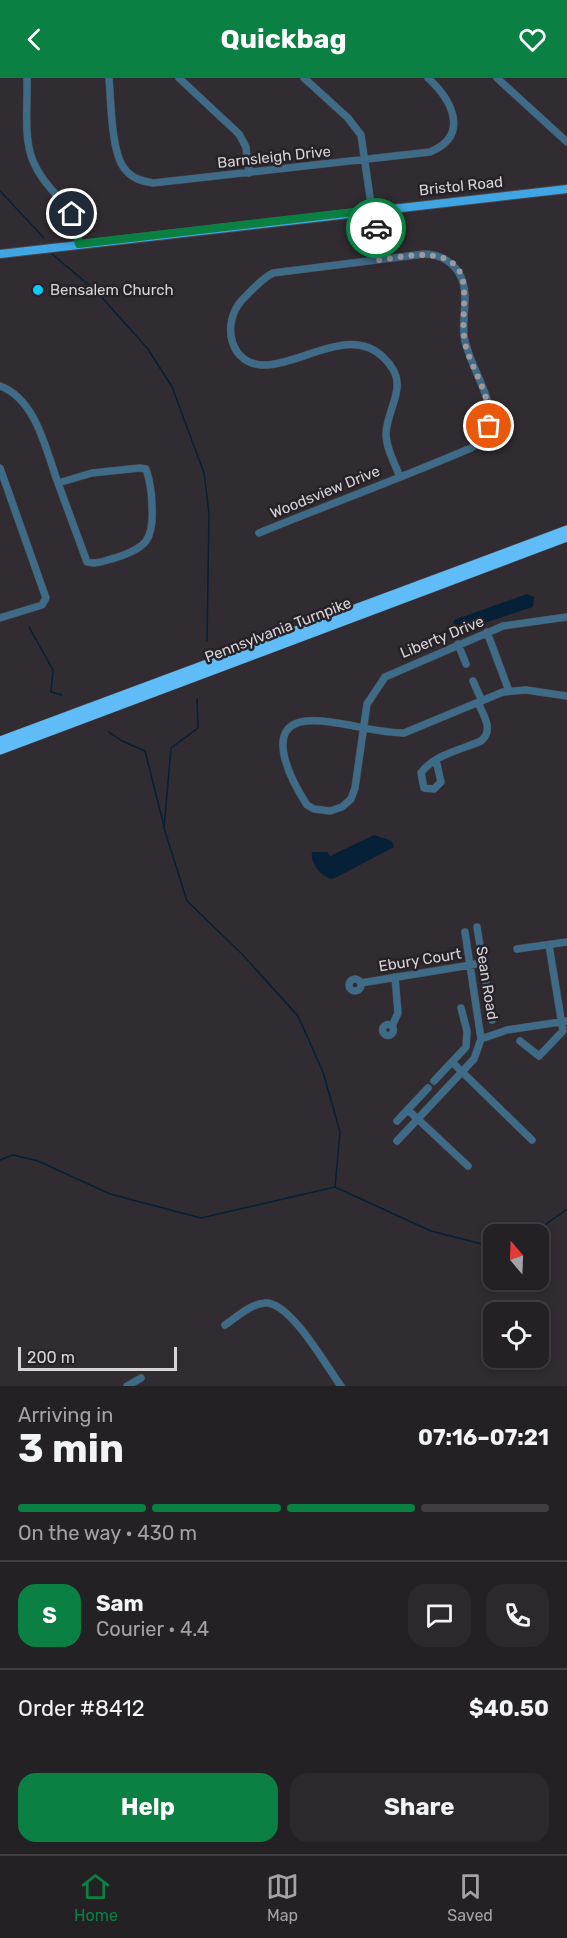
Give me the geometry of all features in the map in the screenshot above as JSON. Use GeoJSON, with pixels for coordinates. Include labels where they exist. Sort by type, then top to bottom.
{"type":"FeatureCollection","features":[{"type":"Feature","properties":{"kind":"highway","name":"Pennsylvania Turnpike"},"geometry":{"type":"LineString","coordinates":[[0,741],[567,530]]}},
{"type":"Feature","properties":{"kind":"highway","name":"Pennsylvania Turnpike"},"geometry":{"type":"LineString","coordinates":[[0,750],[567,537]]}},
{"type":"Feature","properties":{"kind":"main road","name":"Bristol Road"},"geometry":{"type":"LineString","coordinates":[[0,254],[567,189]]}},
{"type":"Feature","properties":{"kind":"street"},"geometry":{"type":"LineString","coordinates":[[27,78],[28,135],[32,160],[72,214],[79,244]]}},
{"type":"Feature","properties":{"kind":"street","name":"Barnsleigh Drive"},"geometry":{"type":"LineString","coordinates":[[108,78],[118,156],[129,174],[153,183],[430,152],[444,143],[453,126],[452,109],[444,93],[428,78]]}},
{"type":"Feature","properties":{"kind":"street"},"geometry":{"type":"LineString","coordinates":[[179,78],[239,134],[246,147],[249,173]]}},
{"type":"Feature","properties":{"kind":"street"},"geometry":{"type":"LineString","coordinates":[[303,78],[353,123],[361,135],[371,210],[368,217],[376,260]]}},
{"type":"Feature","properties":{"kind":"street"},"geometry":{"type":"LineString","coordinates":[[497,78],[567,142]]}},
{"type":"Feature","properties":{"kind":"street","name":"Woodsview Drive"},"geometry":{"type":"LineString","coordinates":[[259,533],[400,477],[476,446],[487,431],[490,413],[466,345],[464,285],[456,269],[447,260],[434,255],[290,270],[269,275],[236,307],[229,331],[237,352],[258,364],[273,364],[333,347],[354,344],[367,346],[384,357],[393,369],[398,384],[397,400],[386,436],[400,477]]}},
{"type":"Feature","properties":{"kind":"street"},"geometry":{"type":"LineString","coordinates":[[0,386],[16,393],[25,405],[58,483],[87,562],[94,564],[132,553],[148,539],[153,528],[152,499],[148,474],[143,467],[92,473],[58,483]]}},
{"type":"Feature","properties":{"kind":"street"},"geometry":{"type":"LineString","coordinates":[[0,468],[46,598],[42,605],[0,618]]}},
{"type":"Feature","properties":{"kind":"street","name":"Liberty Drive"},"geometry":{"type":"LineString","coordinates":[[364,729],[308,721],[296,725],[286,735],[282,749],[284,759],[302,796],[314,809],[335,810],[351,799],[355,788],[370,696],[385,676],[487,632],[515,623],[567,616]]}},
{"type":"Feature","properties":{"kind":"street"},"geometry":{"type":"LineString","coordinates":[[487,632],[509,691]]}},
{"type":"Feature","properties":{"kind":"street"},"geometry":{"type":"LineString","coordinates":[[458,644],[466,664]]}},
{"type":"Feature","properties":{"kind":"street"},"geometry":{"type":"LineString","coordinates":[[436,760],[486,737],[488,726],[473,681]]}},
{"type":"Feature","properties":{"kind":"street"},"geometry":{"type":"LineString","coordinates":[[364,729],[404,733],[509,691],[526,690],[567,696]]}},
{"type":"Feature","properties":{"kind":"street"},"geometry":{"type":"LineString","coordinates":[[477,927],[492,1020]]}},
{"type":"Feature","properties":{"kind":"street","name":"Sean Road"},"geometry":{"type":"LineString","coordinates":[[465,932],[481,1039]]}},
{"type":"Feature","properties":{"kind":"street"},"geometry":{"type":"LineString","coordinates":[[517,949],[567,942]]}},
{"type":"Feature","properties":{"kind":"street"},"geometry":{"type":"LineString","coordinates":[[520,1041],[539,1056],[565,1034],[549,945]]}},
{"type":"Feature","properties":{"kind":"street","name":"Ebury Court"},"geometry":{"type":"LineString","coordinates":[[361,983],[483,963]]}},
{"type":"Feature","properties":{"kind":"street"},"geometry":{"type":"LineString","coordinates":[[392,1026],[397,1019],[399,1007],[395,977]]}},
{"type":"Feature","properties":{"kind":"street"},"geometry":{"type":"LineString","coordinates":[[434,1081],[466,1047],[462,1008]]}},
{"type":"Feature","properties":{"kind":"street"},"geometry":{"type":"LineString","coordinates":[[397,1141],[477,1054],[481,1039],[507,1030],[564,1021]]}},
{"type":"Feature","properties":{"kind":"street"},"geometry":{"type":"LineString","coordinates":[[453,1063],[532,1140]]}},
{"type":"Feature","properties":{"kind":"street"},"geometry":{"type":"LineString","coordinates":[[397,1121],[428,1088]]}},
{"type":"Feature","properties":{"kind":"street"},"geometry":{"type":"LineString","coordinates":[[408,1110],[468,1166]]}},
{"type":"Feature","properties":{"kind":"street"},"geometry":{"type":"LineString","coordinates":[[225,1325],[254,1305],[273,1303],[287,1312],[341,1386]]}},
{"type":"Feature","properties":{"kind":"street"},"geometry":{"type":"LineString","coordinates":[[127,1386],[141,1378]]}},
{"type":"Feature","properties":{"kind":"water"},"geometry":{"type":"Polygon","coordinates":[[[527,594],[534,597],[533,607],[459,631],[452,629],[454,620],[527,594]]]}},
{"type":"Feature","properties":{"kind":"water"},"geometry":{"type":"Polygon","coordinates":[[[374,835],[392,841],[394,847],[331,879],[320,872],[314,864],[312,852],[327,852],[330,856],[374,835]]]}},
{"type":"Feature","properties":{"kind":"waterway"},"geometry":{"type":"LineString","coordinates":[[0,191],[44,238]]}},
{"type":"Feature","properties":{"kind":"waterway"},"geometry":{"type":"LineString","coordinates":[[52,254],[97,292],[148,349],[172,387],[204,473],[209,513],[207,641]]}},
{"type":"Feature","properties":{"kind":"waterway"},"geometry":{"type":"LineString","coordinates":[[29,627],[53,670],[51,692],[62,695]]}},
{"type":"Feature","properties":{"kind":"waterway"},"geometry":{"type":"LineString","coordinates":[[197,699],[198,728],[171,748],[164,828],[187,901],[242,954],[298,1016],[323,1072],[340,1132],[335,1187]]}},
{"type":"Feature","properties":{"kind":"waterway"},"geometry":{"type":"LineString","coordinates":[[109,732],[122,741],[145,751],[164,826]]}},
{"type":"Feature","properties":{"kind":"waterway"},"geometry":{"type":"LineString","coordinates":[[0,1160],[13,1155],[38,1161],[110,1194],[201,1218],[335,1187],[431,1231],[483,1244]]}},
{"type":"Feature","properties":{"kind":"waterway"},"geometry":{"type":"LineString","coordinates":[[546,1224],[567,1209]]}},
{"type":"Feature","properties":{"kind":"way so far"},"geometry":{"type":"LineString","coordinates":[[376,228],[379,260],[424,254],[434,255],[444,258],[454,266],[462,278],[464,335],[489,409],[489,426]]}},
{"type":"Feature","properties":{"kind":"place","name":"Bensalem Church"},"geometry":{"type":"Point","coordinates":[38,290]}},
{"type":"Feature","properties":{"kind":"route"},"geometry":{"type":"LineString","coordinates":[[72,214],[79,244],[371,210],[376,228]]}}]}
